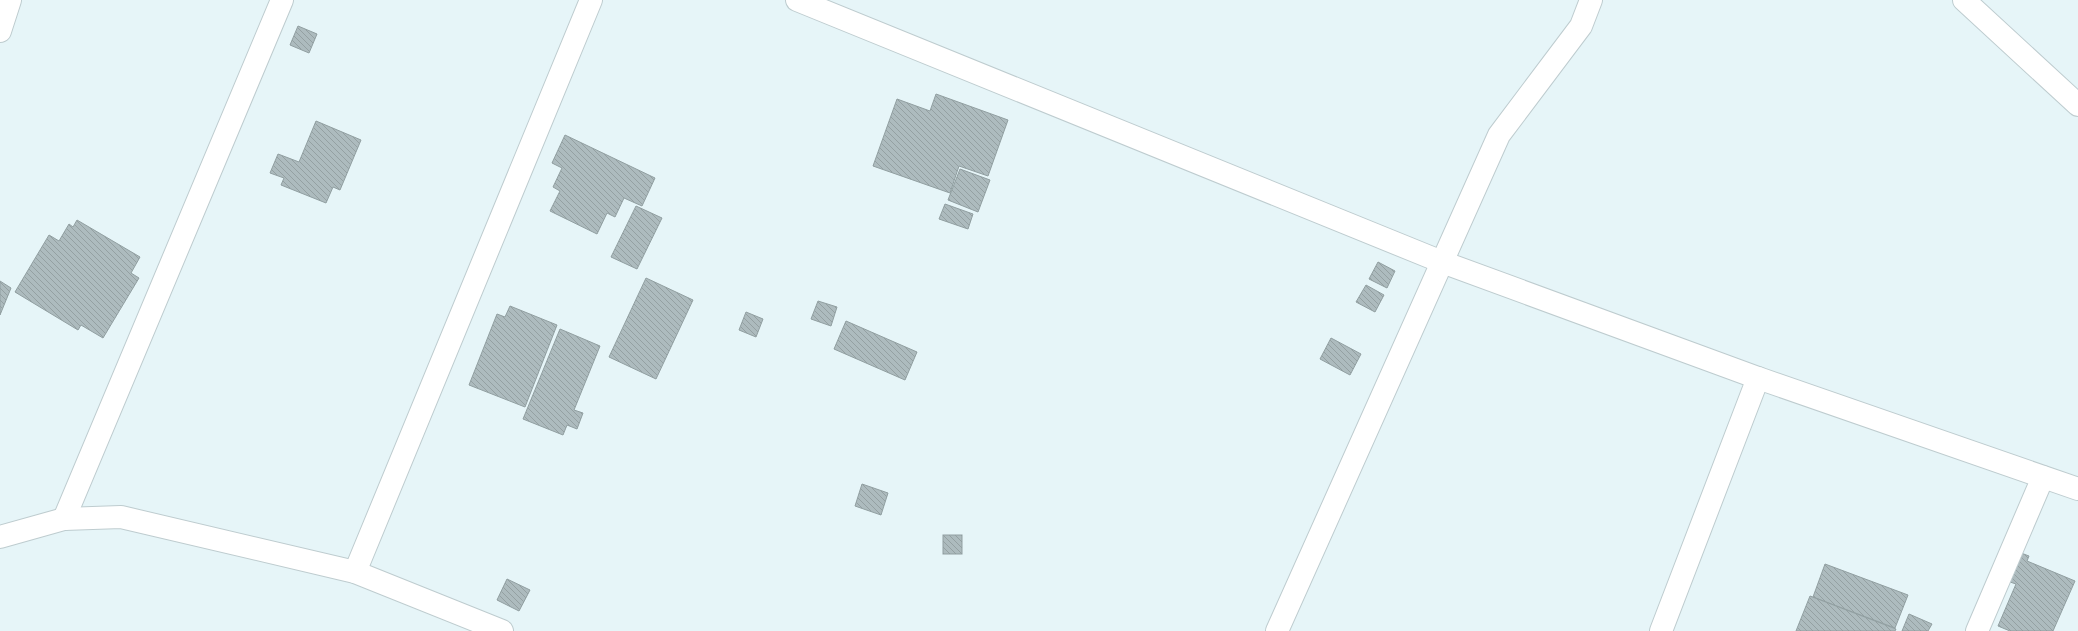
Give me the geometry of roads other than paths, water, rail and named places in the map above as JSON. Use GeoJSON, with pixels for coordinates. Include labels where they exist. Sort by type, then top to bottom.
{"type":"FeatureCollection","features":[{"type":"Feature","properties":{"kind":"street"},"geometry":{"type":"LineString","coordinates":[[0,31],[10,0]]}},
{"type":"Feature","properties":{"kind":"street"},"geometry":{"type":"LineString","coordinates":[[64,519],[282,0]]}},
{"type":"Feature","properties":{"kind":"street"},"geometry":{"type":"LineString","coordinates":[[355,572],[591,0]]}},
{"type":"Feature","properties":{"kind":"street"},"geometry":{"type":"LineString","coordinates":[[797,0],[1442,262],[1758,378],[2078,489]]}},
{"type":"Feature","properties":{"kind":"street"},"geometry":{"type":"LineString","coordinates":[[1277,631],[1499,135],[1581,26],[1591,0]]}},
{"type":"Feature","properties":{"kind":"street"},"geometry":{"type":"LineString","coordinates":[[1964,0],[2078,105]]}},
{"type":"Feature","properties":{"kind":"street"},"geometry":{"type":"LineString","coordinates":[[1661,631],[1758,378]]}},
{"type":"Feature","properties":{"kind":"street"},"geometry":{"type":"LineString","coordinates":[[1977,631],[2043,477]]}},
{"type":"Feature","properties":{"kind":"street"},"geometry":{"type":"LineString","coordinates":[[0,537],[64,519],[121,517],[355,572],[502,631]]}}]}
